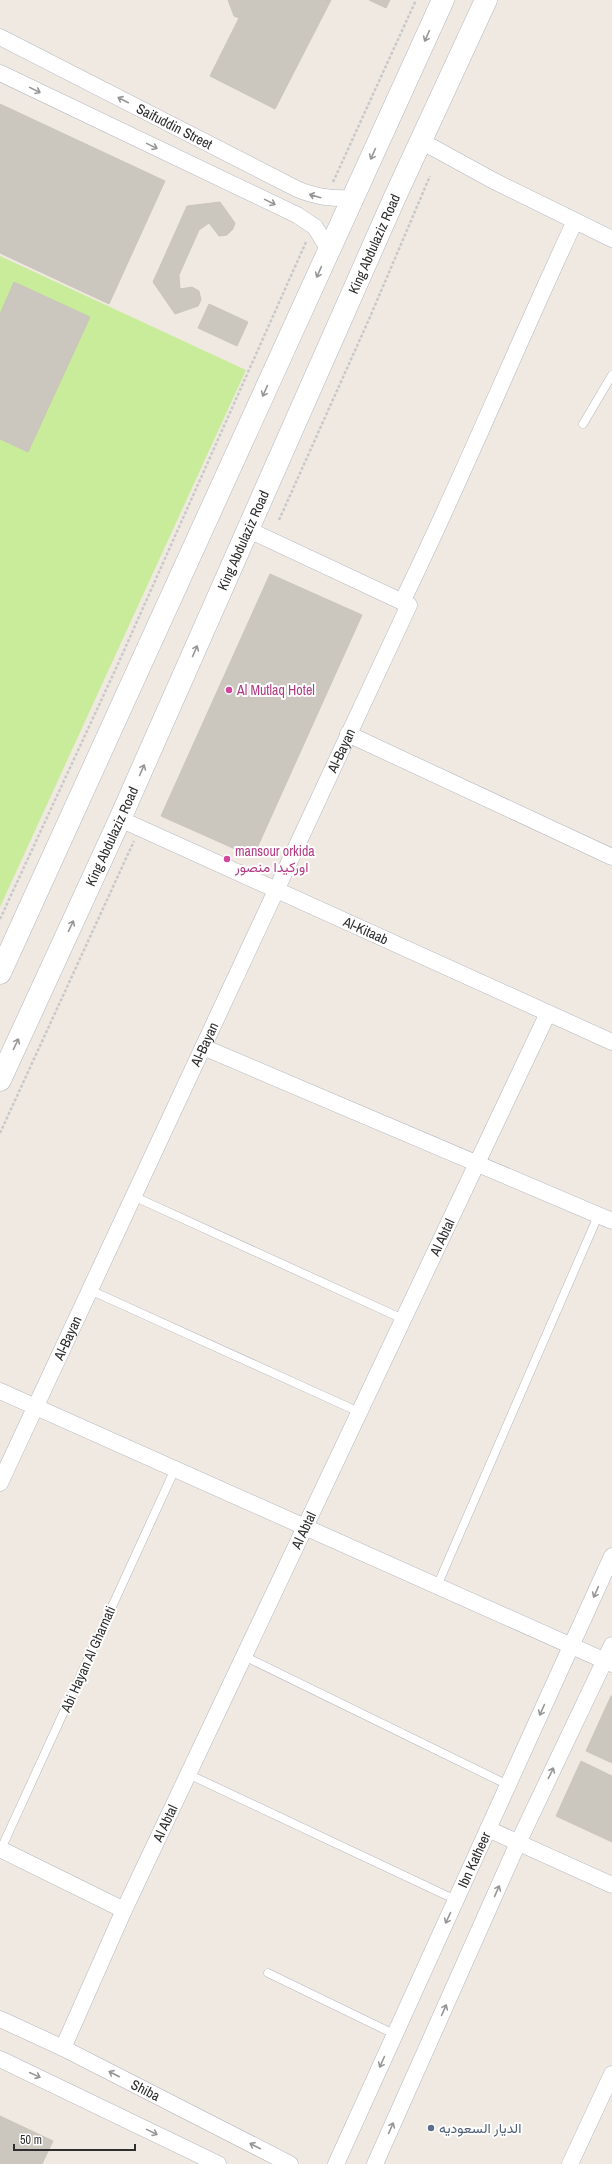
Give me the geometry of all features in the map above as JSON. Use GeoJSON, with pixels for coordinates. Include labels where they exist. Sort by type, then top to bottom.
{"type":"FeatureCollection","features":[{"type":"Feature","properties":{"kind":"main road"},"geometry":{"type":"LineString","coordinates":[[3,961],[443,0]]}},
{"type":"Feature","properties":{"kind":"main road","name":"King Abdulaziz Road"},"geometry":{"type":"LineString","coordinates":[[0,1080],[120,819],[421,141],[486,0]]}},
{"type":"Feature","properties":{"kind":"street","name":"Saifuddin Street"},"geometry":{"type":"LineString","coordinates":[[0,37],[297,189],[316,197],[334,199],[353,198]]}},
{"type":"Feature","properties":{"kind":"street","name":"Saifuddin Street"},"geometry":{"type":"LineString","coordinates":[[0,73],[297,215],[315,227],[329,250]]}},
{"type":"Feature","properties":{"kind":"street"},"geometry":{"type":"LineString","coordinates":[[421,141],[468,167],[612,239]]}},
{"type":"Feature","properties":{"kind":"street","name":"Al-Bayan"},"geometry":{"type":"LineString","coordinates":[[0,1483],[348,734],[574,221]]}},
{"type":"Feature","properties":{"kind":"street"},"geometry":{"type":"LineString","coordinates":[[249,530],[406,603]]}},
{"type":"Feature","properties":{"kind":"street"},"geometry":{"type":"LineString","coordinates":[[348,734],[612,857]]}},
{"type":"Feature","properties":{"kind":"street","name":"Al-Kitaab"},"geometry":{"type":"LineString","coordinates":[[120,819],[612,1042]]}},
{"type":"Feature","properties":{"kind":"street","name":"Al Abtal"},"geometry":{"type":"LineString","coordinates":[[63,2048],[124,1910],[548,1013]]}},
{"type":"Feature","properties":{"kind":"street"},"geometry":{"type":"LineString","coordinates":[[203,1047],[605,1218]]}},
{"type":"Feature","properties":{"kind":"street"},"geometry":{"type":"LineString","coordinates":[[0,1391],[608,1663]]}},
{"type":"Feature","properties":{"kind":"street","name":"Ibn Katheer"},"geometry":{"type":"LineString","coordinates":[[336,2164],[612,1556]]}},
{"type":"Feature","properties":{"kind":"street"},"geometry":{"type":"LineString","coordinates":[[375,2164],[518,1843],[608,1663],[612,1645]]}},
{"type":"Feature","properties":{"kind":"street"},"geometry":{"type":"LineString","coordinates":[[488,1829],[612,1885]]}},
{"type":"Feature","properties":{"kind":"street"},"geometry":{"type":"LineString","coordinates":[[1,1849],[124,1910]]}},
{"type":"Feature","properties":{"kind":"street","name":"Shiba"},"geometry":{"type":"LineString","coordinates":[[0,2019],[63,2048],[290,2164]]}},
{"type":"Feature","properties":{"kind":"street"},"geometry":{"type":"LineString","coordinates":[[0,2059],[198,2159],[218,2164]]}},
{"type":"Feature","properties":{"kind":"street"},"geometry":{"type":"LineString","coordinates":[[570,2164],[612,2074]]}},
{"type":"Feature","properties":{"kind":"lane"},"geometry":{"type":"LineString","coordinates":[[583,424],[612,375]]}},
{"type":"Feature","properties":{"kind":"lane"},"geometry":{"type":"LineString","coordinates":[[134,1196],[403,1319]]}},
{"type":"Feature","properties":{"kind":"lane"},"geometry":{"type":"LineString","coordinates":[[437,1586],[605,1218]]}},
{"type":"Feature","properties":{"kind":"lane"},"geometry":{"type":"LineString","coordinates":[[90,1290],[359,1412]]}},
{"type":"Feature","properties":{"kind":"lane","name":"Abi Hayan Al Gharnati"},"geometry":{"type":"LineString","coordinates":[[1,1849],[175,1469]]}},
{"type":"Feature","properties":{"kind":"lane"},"geometry":{"type":"LineString","coordinates":[[244,1656],[508,1784]]}},
{"type":"Feature","properties":{"kind":"lane"},"geometry":{"type":"LineString","coordinates":[[188,1774],[456,1900]]}},
{"type":"Feature","properties":{"kind":"lane"},"geometry":{"type":"LineString","coordinates":[[268,1973],[394,2034]]}},
{"type":"Feature","properties":{"kind":"path"},"geometry":{"type":"LineString","coordinates":[[333,183],[416,0]]}},
{"type":"Feature","properties":{"kind":"path"},"geometry":{"type":"LineString","coordinates":[[279,520],[370,317],[430,176]]}},
{"type":"Feature","properties":{"kind":"path"},"geometry":{"type":"LineString","coordinates":[[0,920],[118,664],[308,239]]}},
{"type":"Feature","properties":{"kind":"path"},"geometry":{"type":"LineString","coordinates":[[0,1133],[140,828]]}},
{"type":"Feature","properties":{"kind":"green space"},"geometry":{"type":"Polygon","coordinates":[[[0,256],[246,370],[0,907],[0,256]]]}},
{"type":"Feature","properties":{"kind":"building"},"geometry":{"type":"Polygon","coordinates":[[[228,0],[331,0],[275,109],[210,76],[239,18],[234,16],[228,0]]]}},
{"type":"Feature","properties":{"kind":"building"},"geometry":{"type":"Polygon","coordinates":[[[369,0],[390,0],[386,8],[369,0]]]}},
{"type":"Feature","properties":{"kind":"building"},"geometry":{"type":"Polygon","coordinates":[[[0,104],[165,181],[109,304],[0,253],[0,104]]]}},
{"type":"Feature","properties":{"kind":"building"},"geometry":{"type":"Polygon","coordinates":[[[220,202],[235,223],[233,229],[227,235],[219,236],[209,223],[199,230],[179,275],[180,289],[192,287],[199,291],[201,300],[198,306],[175,314],[153,282],[187,206],[220,202]]]}},
{"type":"Feature","properties":{"kind":"building"},"geometry":{"type":"Polygon","coordinates":[[[14,282],[90,317],[28,452],[0,439],[0,314],[14,282]]]}},
{"type":"Feature","properties":{"kind":"building"},"geometry":{"type":"Polygon","coordinates":[[[209,304],[248,322],[237,346],[198,328],[209,304]]]}},
{"type":"Feature","properties":{"kind":"building"},"geometry":{"type":"Polygon","coordinates":[[[270,574],[362,615],[253,857],[161,816],[270,574]]]}},
{"type":"Feature","properties":{"kind":"building"},"geometry":{"type":"Polygon","coordinates":[[[612,1696],[612,1763],[586,1751],[612,1696]]]}},
{"type":"Feature","properties":{"kind":"building"},"geometry":{"type":"Polygon","coordinates":[[[581,1761],[612,1776],[612,1842],[556,1816],[581,1761]]]}},
{"type":"Feature","properties":{"kind":"building"},"geometry":{"type":"Polygon","coordinates":[[[0,2116],[53,2141],[42,2164],[0,2164],[0,2116]]]}},
{"type":"Feature","properties":{"kind":"place","name":"Al Mutlaq Hotel"},"geometry":{"type":"Point","coordinates":[229,690]}},
{"type":"Feature","properties":{"kind":"place","name":"mansour orkida اوركيدا منصور"},"geometry":{"type":"Point","coordinates":[227,859]}},
{"type":"Feature","properties":{"kind":"place","name":"الديار السعوديه"},"geometry":{"type":"Point","coordinates":[431,2128]}}]}
